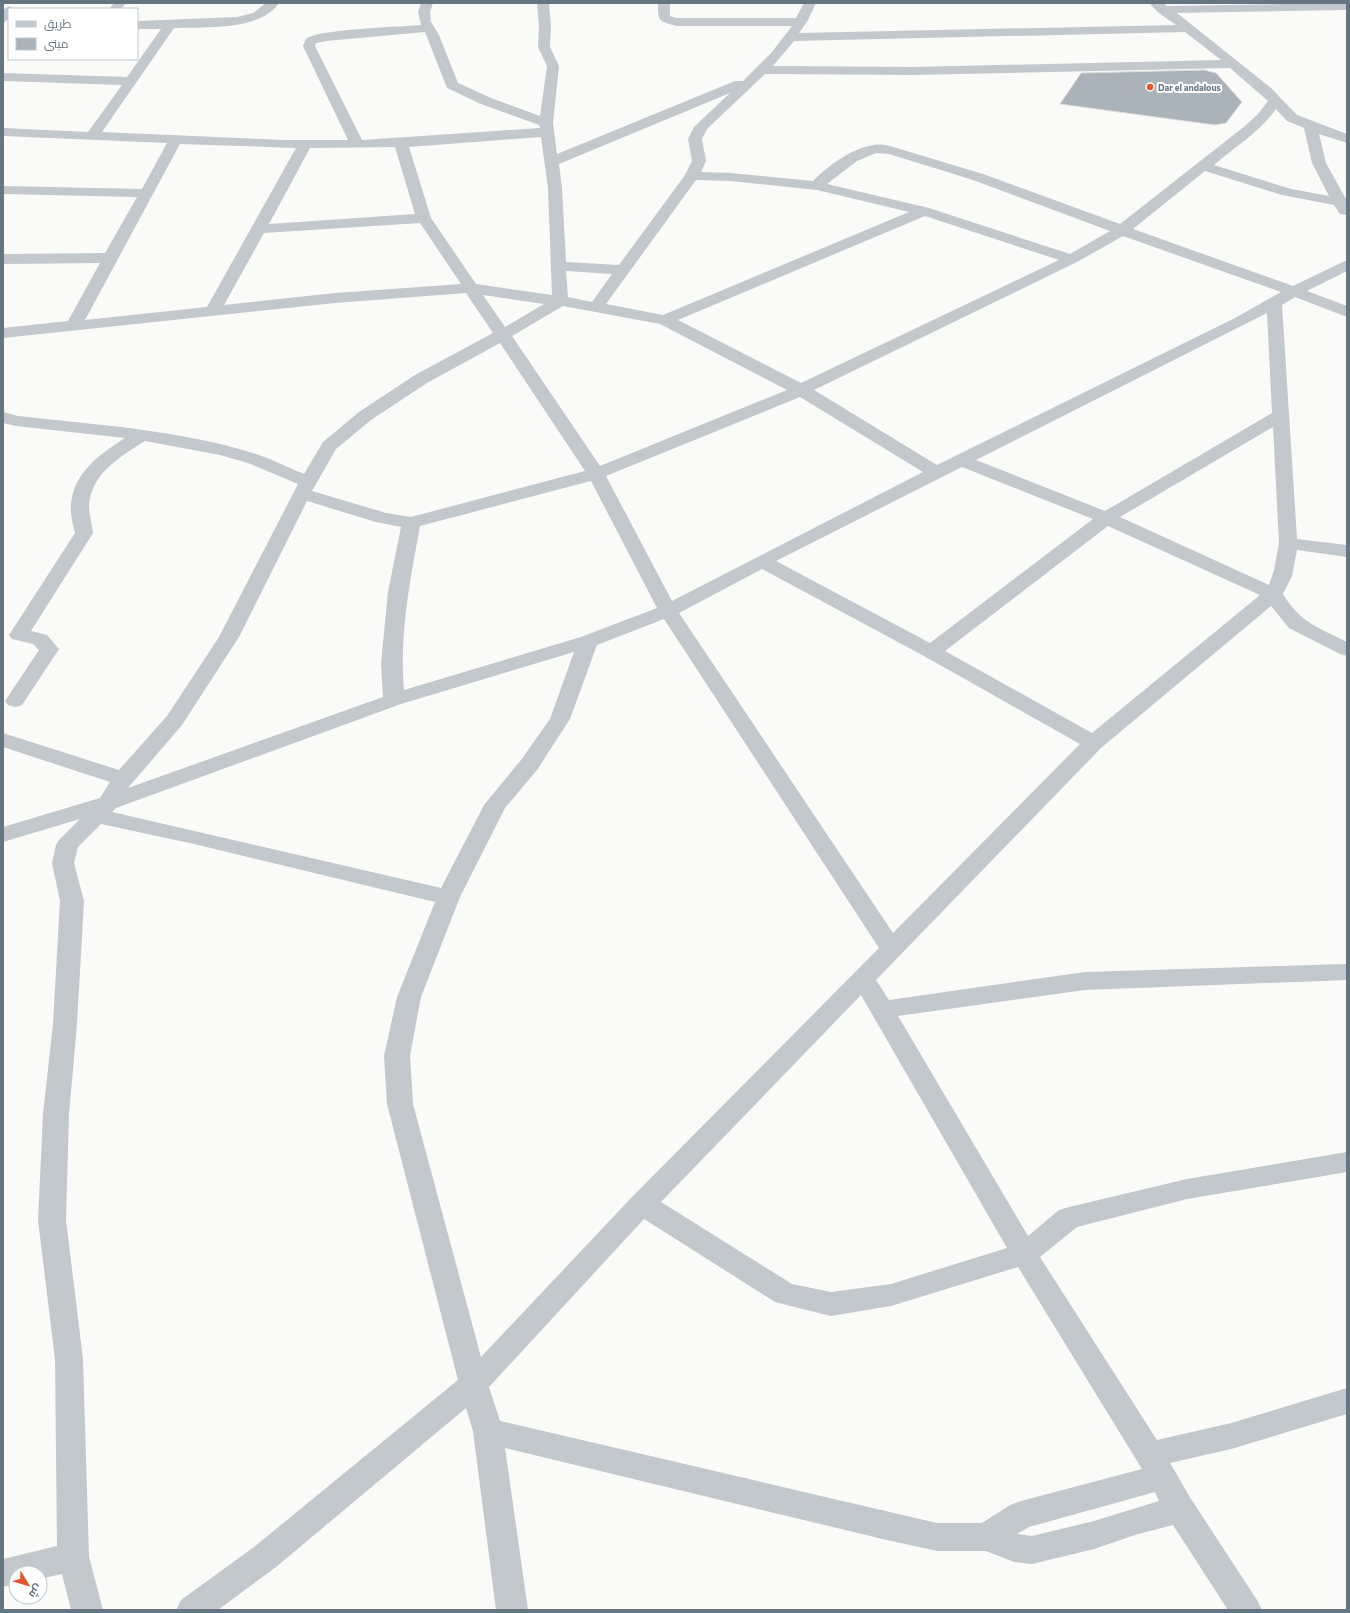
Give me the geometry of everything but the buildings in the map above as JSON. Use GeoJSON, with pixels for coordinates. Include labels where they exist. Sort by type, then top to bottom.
{"type":"FeatureCollection","features":[{"type":"Feature","properties":{"kind":"street"},"geometry":{"type":"LineString","coordinates":[[138,25],[170,25],[237,21],[257,16],[273,3]]}},
{"type":"Feature","properties":{"kind":"street"},"geometry":{"type":"LineString","coordinates":[[428,3],[424,12],[425,22],[429,28],[452,85],[547,127]]}},
{"type":"Feature","properties":{"kind":"street"},"geometry":{"type":"LineString","coordinates":[[542,3],[545,27],[544,47],[553,66],[547,127],[555,188],[560,301]]}},
{"type":"Feature","properties":{"kind":"street"},"geometry":{"type":"LineString","coordinates":[[664,3],[664,18],[676,22],[800,22]]}},
{"type":"Feature","properties":{"kind":"street"},"geometry":{"type":"LineString","coordinates":[[596,306],[692,176],[699,161],[695,139],[701,127],[778,53],[800,22],[810,3]]}},
{"type":"Feature","properties":{"kind":"street"},"geometry":{"type":"LineString","coordinates":[[1159,7],[1347,6]]}},
{"type":"Feature","properties":{"kind":"street"},"geometry":{"type":"LineString","coordinates":[[1159,7],[1234,64],[1292,118],[1347,139]]}},
{"type":"Feature","properties":{"kind":"street"},"geometry":{"type":"LineString","coordinates":[[92,136],[170,25]]}},
{"type":"Feature","properties":{"kind":"street"},"geometry":{"type":"LineString","coordinates":[[357,145],[309,46],[311,41],[325,37],[429,28]]}},
{"type":"Feature","properties":{"kind":"street"},"geometry":{"type":"LineString","coordinates":[[790,37],[1188,28]]}},
{"type":"Feature","properties":{"kind":"street"},"geometry":{"type":"LineString","coordinates":[[760,70],[913,71],[1234,64]]}},
{"type":"Feature","properties":{"kind":"street"},"geometry":{"type":"LineString","coordinates":[[3,77],[131,81]]}},
{"type":"Feature","properties":{"kind":"street"},"geometry":{"type":"LineString","coordinates":[[551,162],[750,80]]}},
{"type":"Feature","properties":{"kind":"street"},"geometry":{"type":"LineString","coordinates":[[3,417],[16,421],[142,435],[222,450],[254,459],[305,488],[383,518],[411,522],[596,474],[800,390],[1072,259],[1122,230],[1263,117],[1274,100]]}},
{"type":"Feature","properties":{"kind":"street"},"geometry":{"type":"LineString","coordinates":[[1310,126],[1319,163],[1347,214]]}},
{"type":"Feature","properties":{"kind":"street"},"geometry":{"type":"LineString","coordinates":[[3,132],[357,145],[401,143],[547,127]]}},
{"type":"Feature","properties":{"kind":"street"},"geometry":{"type":"LineString","coordinates":[[73,326],[176,139]]}},
{"type":"Feature","properties":{"kind":"street"},"geometry":{"type":"LineString","coordinates":[[401,143],[424,218],[469,288],[502,334],[596,474],[668,610],[891,948]]}},
{"type":"Feature","properties":{"kind":"street"},"geometry":{"type":"LineString","coordinates":[[213,311],[305,144]]}},
{"type":"Feature","properties":{"kind":"street"},"geometry":{"type":"LineString","coordinates":[[817,186],[823,178],[851,159],[873,149],[890,150],[1048,202],[1122,230],[1295,291],[1347,312]]}},
{"type":"Feature","properties":{"kind":"street"},"geometry":{"type":"LineString","coordinates":[[1203,166],[1298,195],[1314,199],[1340,201]]}},
{"type":"Feature","properties":{"kind":"street"},"geometry":{"type":"LineString","coordinates":[[692,176],[731,177],[817,186],[924,211],[1072,259]]}},
{"type":"Feature","properties":{"kind":"street"},"geometry":{"type":"LineString","coordinates":[[3,190],[146,193]]}},
{"type":"Feature","properties":{"kind":"street"},"geometry":{"type":"LineString","coordinates":[[665,320],[924,211]]}},
{"type":"Feature","properties":{"kind":"street"},"geometry":{"type":"LineString","coordinates":[[257,229],[424,218]]}},
{"type":"Feature","properties":{"kind":"street"},"geometry":{"type":"LineString","coordinates":[[3,259],[111,258]]}},
{"type":"Feature","properties":{"kind":"street"},"geometry":{"type":"LineString","coordinates":[[3,835],[102,810],[394,700],[588,641],[668,610],[762,560],[1241,321],[1274,302],[1347,265]]}},
{"type":"Feature","properties":{"kind":"street"},"geometry":{"type":"LineString","coordinates":[[558,266],[622,270]]}},
{"type":"Feature","properties":{"kind":"street"},"geometry":{"type":"LineString","coordinates":[[3,333],[335,298],[469,288],[596,306],[665,320],[800,390],[937,473]]}},
{"type":"Feature","properties":{"kind":"street"},"geometry":{"type":"LineString","coordinates":[[87,1610],[73,1557],[68,1359],[52,1220],[56,1114],[65,1024],[72,901],[63,863],[67,845],[102,810],[123,779],[175,720],[230,637],[305,488],[328,446],[365,416],[421,380],[477,350],[560,301]]}},
{"type":"Feature","properties":{"kind":"street"},"geometry":{"type":"LineString","coordinates":[[192,1610],[265,1557],[474,1384],[642,1204],[1093,743],[1273,594],[1280,584],[1286,566],[1288,543],[1274,302]]}},
{"type":"Feature","properties":{"kind":"street"},"geometry":{"type":"LineString","coordinates":[[931,652],[1106,518],[1280,415]]}},
{"type":"Feature","properties":{"kind":"street"},"geometry":{"type":"LineString","coordinates":[[7,704],[49,649],[40,639],[11,635],[84,533],[80,506],[83,488],[96,466],[142,435]]}},
{"type":"Feature","properties":{"kind":"street"},"geometry":{"type":"LineString","coordinates":[[961,460],[1106,518],[1273,594],[1283,610],[1296,624],[1347,650]]}},
{"type":"Feature","properties":{"kind":"street"},"geometry":{"type":"LineString","coordinates":[[394,700],[392,655],[398,592],[411,522]]}},
{"type":"Feature","properties":{"kind":"street"},"geometry":{"type":"LineString","coordinates":[[1288,543],[1347,551]]}},
{"type":"Feature","properties":{"kind":"street"},"geometry":{"type":"LineString","coordinates":[[762,560],[931,652],[1093,743]]}},
{"type":"Feature","properties":{"kind":"street"},"geometry":{"type":"LineString","coordinates":[[512,1610],[488,1431],[474,1384],[400,1104],[397,1056],[409,997],[448,897],[495,805],[530,765],[560,719],[588,641]]}},
{"type":"Feature","properties":{"kind":"street"},"geometry":{"type":"LineString","coordinates":[[3,740],[123,779]]}},
{"type":"Feature","properties":{"kind":"street"},"geometry":{"type":"LineString","coordinates":[[102,810],[194,837],[448,897]]}},
{"type":"Feature","properties":{"kind":"street"},"geometry":{"type":"LineString","coordinates":[[882,1010],[1085,981],[1347,972]]}},
{"type":"Feature","properties":{"kind":"street"},"geometry":{"type":"LineString","coordinates":[[863,978],[1024,1254],[1156,1466],[1180,1509],[1246,1610]]}},
{"type":"Feature","properties":{"kind":"street"},"geometry":{"type":"LineString","coordinates":[[642,1204],[785,1294],[831,1304],[891,1295],[1024,1254],[1069,1218],[1187,1189],[1327,1164],[1347,1162]]}},
{"type":"Feature","properties":{"kind":"street"},"geometry":{"type":"LineString","coordinates":[[987,1537],[1021,1515],[1156,1466],[1231,1436],[1347,1401]]}},
{"type":"Feature","properties":{"kind":"street"},"geometry":{"type":"LineString","coordinates":[[488,1431],[937,1537],[987,1537],[1014,1548],[1032,1550],[1094,1535],[1138,1520],[1180,1509]]}},
{"type":"Feature","properties":{"kind":"street"},"geometry":{"type":"LineString","coordinates":[[3,1573],[73,1557]]}},
{"type":"Feature","properties":{"kind":"place","name":"Dar el andalous"},"geometry":{"type":"Point","coordinates":[1150,87]}}]}
